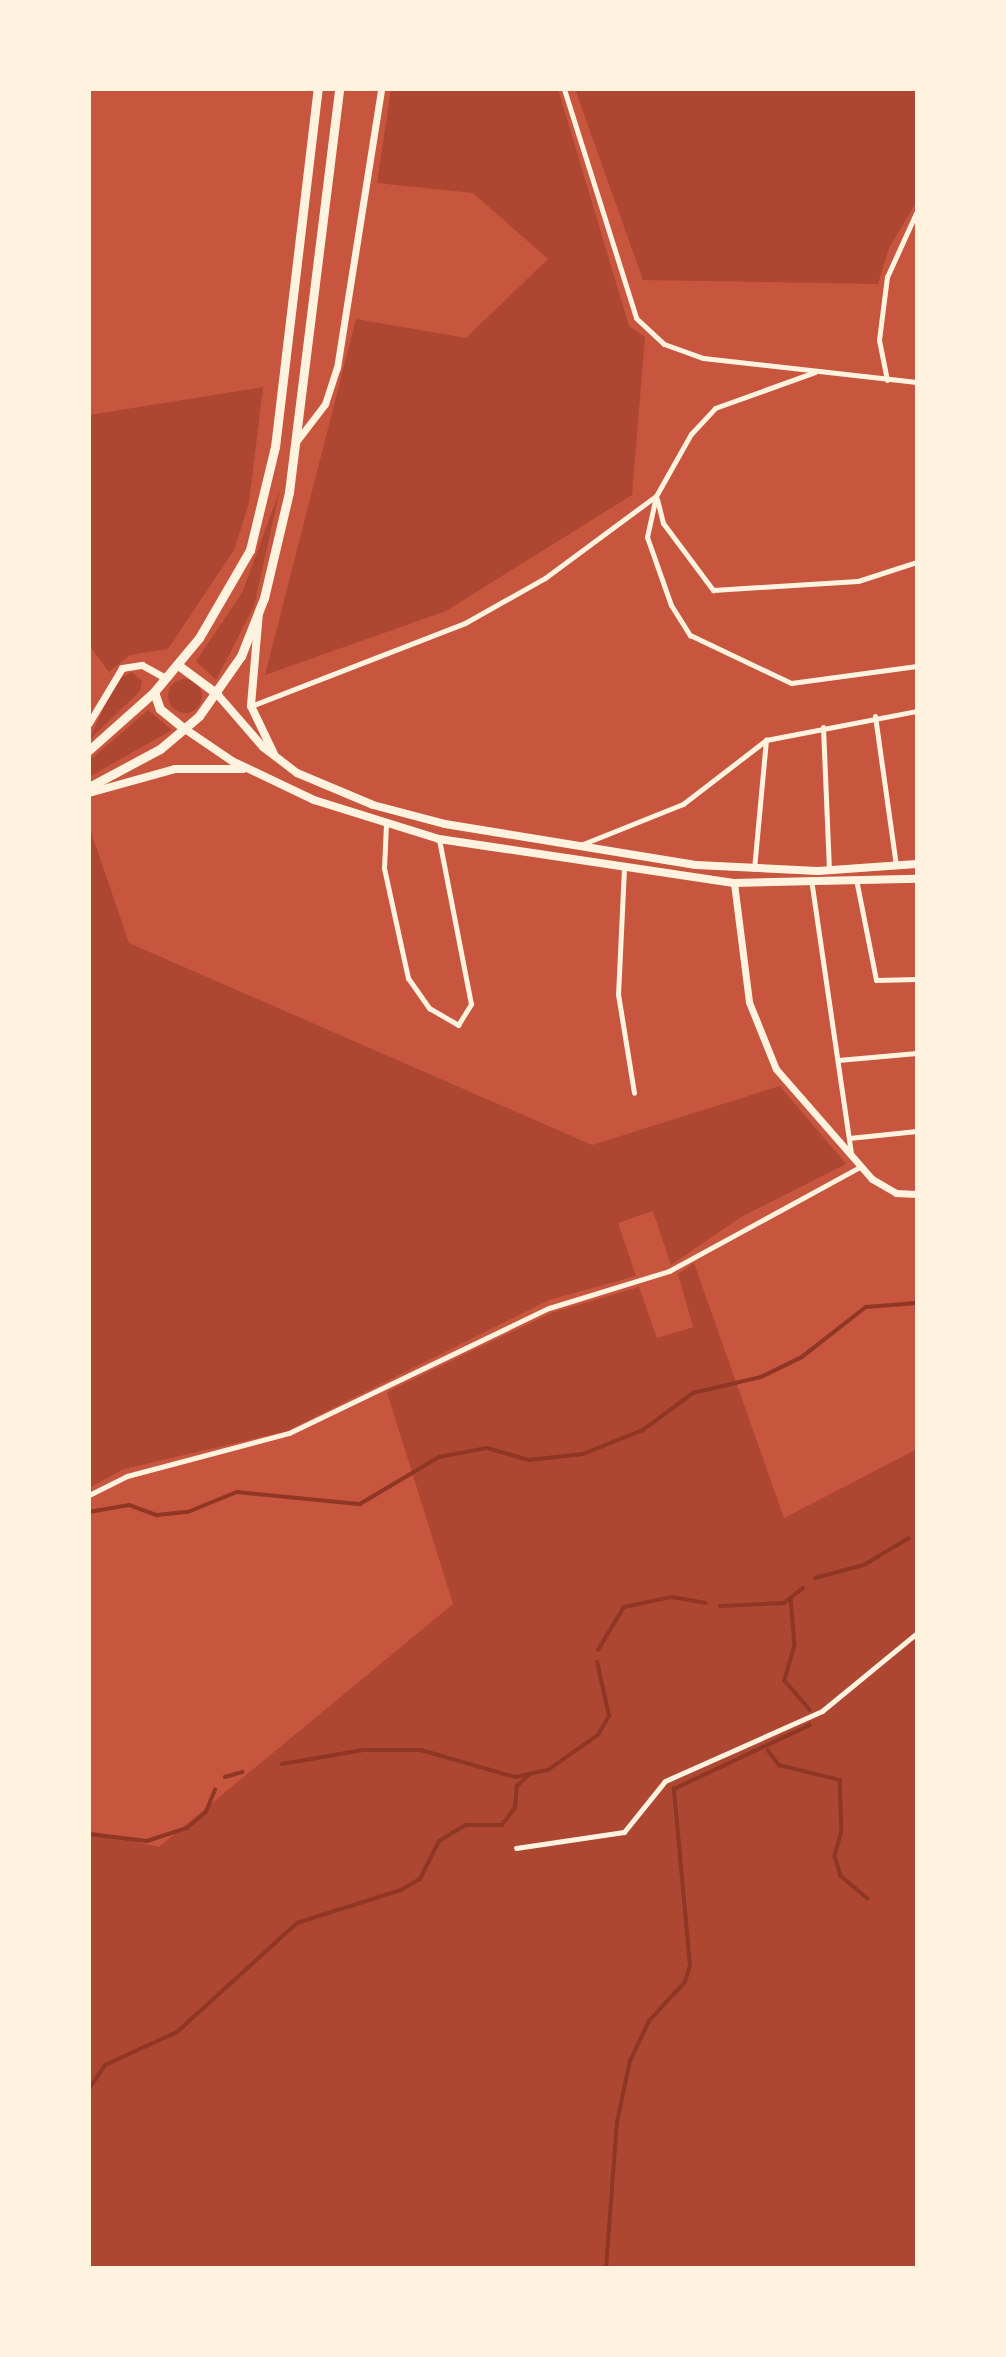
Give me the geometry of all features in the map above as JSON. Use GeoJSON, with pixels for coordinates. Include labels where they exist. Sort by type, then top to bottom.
{"type":"FeatureCollection","features":[{"type":"Feature","properties":{"kind":"highway"},"geometry":{"type":"LineString","coordinates":[[89,750],[155,692],[178,665],[231,592],[262,513],[318,89]]}},
{"type":"Feature","properties":{"kind":"highway"},"geometry":{"type":"LineString","coordinates":[[89,787],[130,768],[185,729],[217,694],[259,611],[296,442],[339,89]]}},
{"type":"Feature","properties":{"kind":"highway"},"geometry":{"type":"LineString","coordinates":[[178,665],[217,694]]}},
{"type":"Feature","properties":{"kind":"highway"},"geometry":{"type":"LineString","coordinates":[[155,692],[160,709],[185,729]]}},
{"type":"Feature","properties":{"kind":"main road"},"geometry":{"type":"LineString","coordinates":[[259,611],[251,706],[275,756]]}},
{"type":"Feature","properties":{"kind":"main road"},"geometry":{"type":"LineString","coordinates":[[217,694],[275,756],[317,783],[373,805],[575,848],[733,867],[829,870],[917,864]]}},
{"type":"Feature","properties":{"kind":"main road"},"geometry":{"type":"LineString","coordinates":[[185,729],[248,770],[386,824],[439,839],[734,883],[812,886],[917,879]]}},
{"type":"Feature","properties":{"kind":"main road"},"geometry":{"type":"LineString","coordinates":[[89,793],[175,769],[248,770]]}},
{"type":"Feature","properties":{"kind":"main road"},"geometry":{"type":"LineString","coordinates":[[733,867],[734,883]]}},
{"type":"Feature","properties":{"kind":"street"},"geometry":{"type":"LineString","coordinates":[[296,442],[325,404],[337,368],[380,89]]}},
{"type":"Feature","properties":{"kind":"street"},"geometry":{"type":"LineString","coordinates":[[565,89],[636,318],[664,344],[703,358],[917,382]]}},
{"type":"Feature","properties":{"kind":"street"},"geometry":{"type":"LineString","coordinates":[[887,380],[879,340],[887,277],[917,211]]}},
{"type":"Feature","properties":{"kind":"street"},"geometry":{"type":"LineString","coordinates":[[815,372],[715,408],[691,434],[656,496],[647,537],[671,605],[690,635],[791,682],[917,666]]}},
{"type":"Feature","properties":{"kind":"street"},"geometry":{"type":"LineString","coordinates":[[656,496],[663,523],[713,590],[858,581],[917,562]]}},
{"type":"Feature","properties":{"kind":"street"},"geometry":{"type":"LineString","coordinates":[[251,706],[465,623],[580,558],[656,496]]}},
{"type":"Feature","properties":{"kind":"street"},"geometry":{"type":"LineString","coordinates":[[89,723],[122,668],[142,665],[165,678]]}},
{"type":"Feature","properties":{"kind":"street"},"geometry":{"type":"LineString","coordinates":[[575,848],[683,804],[766,740],[875,716],[917,711]]}},
{"type":"Feature","properties":{"kind":"street"},"geometry":{"type":"LineString","coordinates":[[875,716],[896,866]]}},
{"type":"Feature","properties":{"kind":"street"},"geometry":{"type":"LineString","coordinates":[[823,727],[829,870]]}},
{"type":"Feature","properties":{"kind":"street"},"geometry":{"type":"LineString","coordinates":[[754,869],[766,740]]}},
{"type":"Feature","properties":{"kind":"street"},"geometry":{"type":"LineString","coordinates":[[386,824],[384,868],[408,978],[429,1008],[458,1025],[471,1004],[439,839]]}},
{"type":"Feature","properties":{"kind":"street"},"geometry":{"type":"LineString","coordinates":[[624,868],[618,994],[634,1093]]}},
{"type":"Feature","properties":{"kind":"street"},"geometry":{"type":"LineString","coordinates":[[734,883],[756,1026],[783,1080],[860,1167],[883,1188],[917,1194]]}},
{"type":"Feature","properties":{"kind":"street"},"geometry":{"type":"LineString","coordinates":[[857,884],[876,980],[917,979]]}},
{"type":"Feature","properties":{"kind":"street"},"geometry":{"type":"LineString","coordinates":[[812,886],[851,1157]]}},
{"type":"Feature","properties":{"kind":"street"},"geometry":{"type":"LineString","coordinates":[[838,1060],[917,1053]]}},
{"type":"Feature","properties":{"kind":"street"},"geometry":{"type":"LineString","coordinates":[[849,1138],[917,1131]]}},
{"type":"Feature","properties":{"kind":"street"},"geometry":{"type":"LineString","coordinates":[[89,1495],[127,1476],[289,1433],[550,1308],[669,1271],[860,1167]]}},
{"type":"Feature","properties":{"kind":"street"},"geometry":{"type":"LineString","coordinates":[[516,1848],[624,1832],[665,1781],[822,1711],[917,1633]]}},
{"type":"Feature","properties":{"kind":"shaded area"},"geometry":{"type":"Polygon","coordinates":[[[391,89],[558,89],[629,326],[645,337],[632,495],[446,611],[265,675],[356,319],[466,338],[548,259],[473,193],[377,183],[391,89]]]}},
{"type":"Feature","properties":{"kind":"shaded area"},"geometry":{"type":"Polygon","coordinates":[[[575,89],[917,89],[917,201],[889,248],[878,284],[643,280],[575,89]]]}},
{"type":"Feature","properties":{"kind":"shaded area"},"geometry":{"type":"Polygon","coordinates":[[[263,387],[249,503],[234,550],[168,649],[130,655],[109,672],[89,645],[89,415],[263,387]]]}},
{"type":"Feature","properties":{"kind":"shaded area"},"geometry":{"type":"Polygon","coordinates":[[[280,490],[254,606],[216,680],[196,661],[242,593],[280,490]]]}},
{"type":"Feature","properties":{"kind":"shaded area"},"geometry":{"type":"Polygon","coordinates":[[[132,672],[142,681],[140,691],[89,740],[117,680],[132,672]]]}},
{"type":"Feature","properties":{"kind":"shaded area"},"geometry":{"type":"Polygon","coordinates":[[[185,679],[197,684],[202,696],[197,708],[185,713],[173,708],[168,696],[173,684],[185,679]]]}},
{"type":"Feature","properties":{"kind":"shaded area"},"geometry":{"type":"Polygon","coordinates":[[[148,710],[172,730],[89,777],[89,761],[148,710]]]}},
{"type":"Feature","properties":{"kind":"shaded area"},"geometry":{"type":"Polygon","coordinates":[[[89,826],[129,943],[592,1145],[780,1086],[846,1164],[741,1217],[671,1265],[653,1211],[618,1223],[636,1276],[549,1300],[287,1431],[124,1469],[89,1488],[89,826]]]}},
{"type":"Feature","properties":{"kind":"shaded area"},"geometry":{"type":"Polygon","coordinates":[[[694,1263],[784,1518],[917,1449],[917,2268],[89,2268],[89,1831],[159,1847],[453,1604],[387,1392],[551,1313],[639,1287],[657,1338],[693,1327],[678,1274],[694,1263]]]}},
{"type":"Feature","properties":{"kind":"waterway"},"geometry":{"type":"LineString","coordinates":[[89,1512],[129,1505],[157,1515],[188,1512],[237,1492],[360,1504],[439,1457],[487,1448],[529,1460],[583,1454],[643,1430],[693,1393],[761,1377],[802,1357],[866,1307],[917,1303]]}},
{"type":"Feature","properties":{"kind":"waterway"},"geometry":{"type":"LineString","coordinates":[[815,1578],[864,1565],[909,1538]]}},
{"type":"Feature","properties":{"kind":"waterway"},"geometry":{"type":"LineString","coordinates":[[720,1606],[784,1603],[803,1588]]}},
{"type":"Feature","properties":{"kind":"waterway"},"geometry":{"type":"LineString","coordinates":[[598,1650],[624,1607],[672,1597],[705,1603]]}},
{"type":"Feature","properties":{"kind":"waterway"},"geometry":{"type":"LineString","coordinates":[[791,1598],[795,1645],[785,1681],[810,1710]]}},
{"type":"Feature","properties":{"kind":"waterway"},"geometry":{"type":"LineString","coordinates":[[282,1764],[363,1750],[421,1750],[515,1777],[548,1770],[598,1735],[609,1716],[597,1662]]}},
{"type":"Feature","properties":{"kind":"waterway"},"geometry":{"type":"LineString","coordinates":[[606,2268],[617,2122],[630,2061],[649,2021],[685,1982],[690,1966],[674,1789],[810,1725]]}},
{"type":"Feature","properties":{"kind":"waterway"},"geometry":{"type":"LineString","coordinates":[[768,1750],[779,1765],[840,1780],[842,1831],[835,1856],[841,1876],[868,1899]]}},
{"type":"Feature","properties":{"kind":"waterway"},"geometry":{"type":"LineString","coordinates":[[225,1777],[242,1772]]}},
{"type":"Feature","properties":{"kind":"waterway"},"geometry":{"type":"LineString","coordinates":[[89,2089],[105,2065],[177,2032],[297,1923],[401,1890],[420,1879],[439,1841],[466,1825],[502,1825],[515,1808],[517,1786],[530,1774]]}},
{"type":"Feature","properties":{"kind":"waterway"},"geometry":{"type":"LineString","coordinates":[[89,1834],[147,1841],[187,1828],[206,1812],[215,1790]]}}]}
